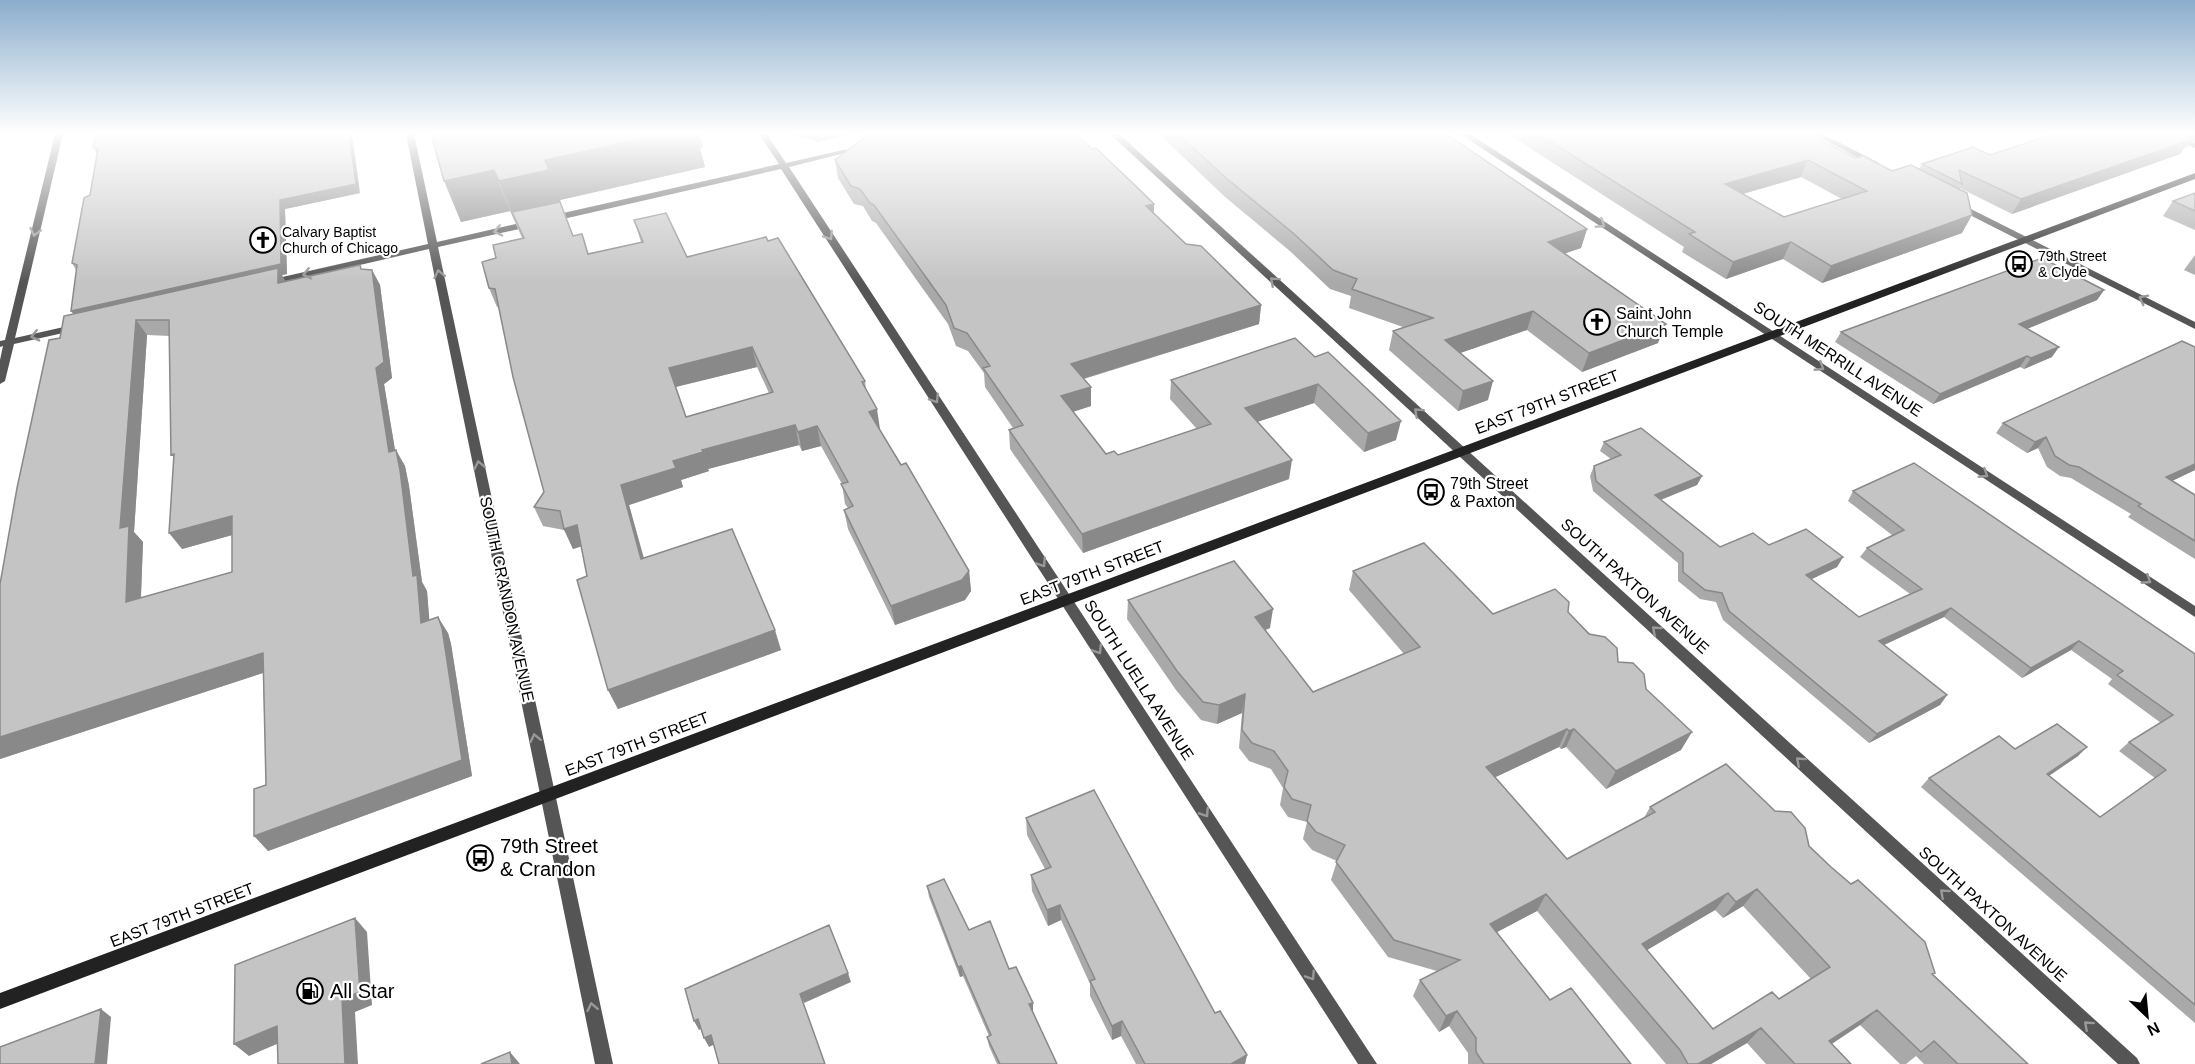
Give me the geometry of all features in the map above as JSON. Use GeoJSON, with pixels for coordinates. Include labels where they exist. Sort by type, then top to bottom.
{"type":"FeatureCollection","features":[{"type":"Feature","properties":{"kind":"main road","name":"EAST 79TH STREET"},"geometry":{"type":"LineString","coordinates":[[0,1001],[2175,184]]}},
{"type":"Feature","properties":{"kind":"street"},"geometry":{"type":"LineString","coordinates":[[0,381],[4,343],[46,184]]}},
{"type":"Feature","properties":{"kind":"street","name":"SOUTH CRANDON AVENUE"},"geometry":{"type":"LineString","coordinates":[[420,184],[604,1064]]}},
{"type":"Feature","properties":{"kind":"street"},"geometry":{"type":"LineString","coordinates":[[264,284],[706,184]]}},
{"type":"Feature","properties":{"kind":"street","name":"SOUTH LUELLA AVENUE"},"geometry":{"type":"LineString","coordinates":[[794,184],[1368,1064]]}},
{"type":"Feature","properties":{"kind":"street","name":"SOUTH PAXTON AVENUE"},"geometry":{"type":"LineString","coordinates":[[1168,184],[2131,1064]]}},
{"type":"Feature","properties":{"kind":"street","name":"SOUTH MERRILL AVENUE"},"geometry":{"type":"LineString","coordinates":[[1540,184],[2195,612]]}},
{"type":"Feature","properties":{"kind":"street"},"geometry":{"type":"LineString","coordinates":[[1945,199],[2195,326]]}},
{"type":"Feature","properties":{"kind":"street"},"geometry":{"type":"LineString","coordinates":[[4,343],[82,325]]}},
{"type":"Feature","properties":{"kind":"building"},"geometry":{"type":"Polygon","coordinates":[[[92,184],[356,184],[280,200],[281,264],[71,311],[77,265],[72,263],[84,198],[90,195],[92,184]]]}},
{"type":"Feature","properties":{"kind":"building"},"geometry":{"type":"Polygon","coordinates":[[[850,184],[1133,184],[1154,204],[1146,206],[1186,244],[1201,246],[1261,305],[1071,364],[1091,387],[1061,396],[1106,454],[1114,451],[1118,455],[1211,424],[1171,380],[1295,338],[1315,357],[1328,352],[1401,421],[1368,433],[1318,384],[1245,408],[1292,460],[1082,534],[1009,430],[1023,425],[983,368],[990,366],[967,333],[954,328],[946,305],[874,205],[860,189],[850,184]]]}},
{"type":"Feature","properties":{"kind":"building"},"geometry":{"type":"Polygon","coordinates":[[[1233,184],[1520,184],[1587,229],[1548,242],[1666,324],[1589,353],[1533,311],[1445,340],[1493,381],[1463,391],[1393,331],[1433,318],[1352,289],[1357,279],[1333,270],[1293,233],[1233,184]]]}},
{"type":"Feature","properties":{"kind":"building"},"geometry":{"type":"Polygon","coordinates":[[[1618,184],[1726,184],[1784,217],[1867,191],[1853,184],[1948,184],[1967,193],[1972,215],[1831,266],[1791,242],[1733,262],[1689,234],[1695,232],[1618,184]]]}},
{"type":"Feature","properties":{"kind":"building"},"geometry":{"type":"Polygon","coordinates":[[[1988,184],[2065,184],[2021,199],[1988,184]]]}},
{"type":"Feature","properties":{"kind":"building"},"geometry":{"type":"Polygon","coordinates":[[[2195,193],[2195,211],[2173,201],[2195,193]]]}},
{"type":"Feature","properties":{"kind":"building"},"geometry":{"type":"Polygon","coordinates":[[[560,202],[573,236],[582,234],[588,254],[643,242],[634,220],[666,213],[687,257],[766,237],[768,241],[778,238],[865,381],[862,382],[877,409],[869,412],[901,465],[906,463],[969,571],[962,580],[891,606],[844,510],[853,506],[841,484],[848,482],[817,426],[798,432],[795,425],[702,450],[703,452],[673,461],[676,468],[621,485],[641,559],[732,529],[775,630],[608,690],[577,580],[587,576],[577,525],[564,529],[560,511],[534,507],[544,492],[513,377],[495,289],[489,288],[482,262],[496,258],[493,245],[524,238],[512,212],[560,202]],[[752,347],[669,368],[686,417],[773,392],[752,347]]]}},
{"type":"Feature","properties":{"kind":"building"},"geometry":{"type":"Polygon","coordinates":[[[2042,258],[2104,290],[2019,324],[2059,347],[2031,358],[2027,356],[1940,394],[1841,332],[2042,258]]]}},
{"type":"Feature","properties":{"kind":"building"},"geometry":{"type":"Polygon","coordinates":[[[360,265],[361,269],[372,270],[384,362],[376,368],[389,452],[396,450],[400,470],[413,576],[417,575],[421,623],[438,617],[442,628],[462,760],[254,836],[254,789],[266,785],[263,653],[0,737],[0,584],[17,488],[49,340],[60,338],[64,316],[278,268],[278,283],[360,265]],[[136,320],[120,528],[129,526],[126,602],[232,572],[232,516],[169,533],[174,454],[171,455],[169,320],[136,320]]]}},
{"type":"Feature","properties":{"kind":"building"},"geometry":{"type":"Polygon","coordinates":[[[2182,341],[2195,347],[2195,464],[2166,477],[2195,495],[2195,541],[2138,506],[2141,504],[2079,467],[2069,465],[2055,456],[2046,437],[2035,442],[2003,423],[2182,341]]]}},
{"type":"Feature","properties":{"kind":"building"},"geometry":{"type":"Polygon","coordinates":[[[1641,428],[1702,476],[1655,495],[1720,547],[1753,533],[1769,545],[1806,529],[1843,557],[1806,575],[1859,617],[1922,589],[1867,548],[1904,530],[1853,491],[1914,463],[2195,654],[2195,1005],[1929,778],[1999,736],[2015,749],[2057,724],[2087,747],[2047,774],[2100,817],[2166,770],[2129,742],[2173,715],[2117,675],[2123,671],[2079,641],[2031,668],[1951,608],[1879,641],[1947,695],[1877,734],[1729,611],[1722,593],[1705,590],[1683,572],[1683,553],[1596,481],[1594,466],[1621,455],[1604,442],[1641,428]]]}},
{"type":"Feature","properties":{"kind":"building"},"geometry":{"type":"Polygon","coordinates":[[[1424,543],[1493,614],[1555,589],[1569,602],[1568,612],[1589,634],[1605,637],[1617,648],[1618,662],[1633,663],[1644,674],[1646,689],[1692,732],[1616,771],[1574,729],[1569,731],[1567,729],[1486,767],[1567,859],[1655,812],[1650,807],[1726,764],[1775,811],[1791,812],[1805,828],[1809,846],[1851,884],[1858,880],[1925,942],[1935,973],[1932,974],[2028,1064],[1958,1064],[1934,1041],[1921,1052],[1877,1010],[1829,1041],[1851,1064],[1795,1064],[1761,1028],[1698,1064],[1688,1064],[1680,1050],[1546,894],[1490,924],[1550,1000],[1571,988],[1631,1064],[1484,1064],[1476,1052],[1476,1038],[1457,1011],[1446,1016],[1420,980],[1460,960],[1394,940],[1336,862],[1345,845],[1316,832],[1307,821],[1311,805],[1292,799],[1284,787],[1288,771],[1274,751],[1252,743],[1242,730],[1245,694],[1219,705],[1203,702],[1177,671],[1128,600],[1234,561],[1273,609],[1255,617],[1313,692],[1420,647],[1353,571],[1424,543]],[[1757,889],[1736,902],[1728,893],[1642,944],[1713,1029],[1772,992],[1779,999],[1830,967],[1757,889]]]}},
{"type":"Feature","properties":{"kind":"building"},"geometry":{"type":"Polygon","coordinates":[[[1094,790],[1215,1013],[1220,1011],[1247,1055],[1231,1064],[1145,1064],[1122,1021],[1112,1026],[1090,981],[1095,979],[1060,905],[1047,910],[1031,875],[1051,867],[1026,818],[1094,790]]]}},
{"type":"Feature","properties":{"kind":"building"},"geometry":{"type":"Polygon","coordinates":[[[944,879],[969,930],[990,921],[1009,969],[1016,967],[1033,1003],[1029,1004],[1057,1064],[1000,1064],[987,1037],[991,1035],[961,966],[958,967],[927,886],[944,879]]]}},
{"type":"Feature","properties":{"kind":"building"},"geometry":{"type":"Polygon","coordinates":[[[355,918],[360,992],[342,999],[345,1064],[278,1064],[277,1026],[234,1044],[235,965],[355,918]]]}},
{"type":"Feature","properties":{"kind":"building"},"geometry":{"type":"Polygon","coordinates":[[[829,925],[848,973],[800,994],[825,1064],[719,1064],[711,1035],[704,1038],[698,1019],[694,1021],[685,989],[829,925]]]}},
{"type":"Feature","properties":{"kind":"building"},"geometry":{"type":"Polygon","coordinates":[[[101,1009],[95,1064],[0,1064],[0,1047],[101,1009]]]}},
{"type":"Feature","properties":{"kind":"building"},"geometry":{"type":"Polygon","coordinates":[[[510,1052],[512,1064],[481,1064],[510,1052]]]}},
{"type":"Feature","properties":{"kind":"place","name":"Calvary Baptist Church of Chicago"},"geometry":{"type":"Point","coordinates":[263,240]}},
{"type":"Feature","properties":{"kind":"place","name":"79th Street & Clyde"},"geometry":{"type":"Point","coordinates":[2019,264]}},
{"type":"Feature","properties":{"kind":"place","name":"Saint John Church Temple"},"geometry":{"type":"Point","coordinates":[1597,322]}},
{"type":"Feature","properties":{"kind":"place","name":"79th Street & Paxton"},"geometry":{"type":"Point","coordinates":[1431,492]}},
{"type":"Feature","properties":{"kind":"place","name":"79th Street & Crandon"},"geometry":{"type":"Point","coordinates":[480,858]}},
{"type":"Feature","properties":{"kind":"place","name":"All Star"},"geometry":{"type":"Point","coordinates":[310,991]}}]}
